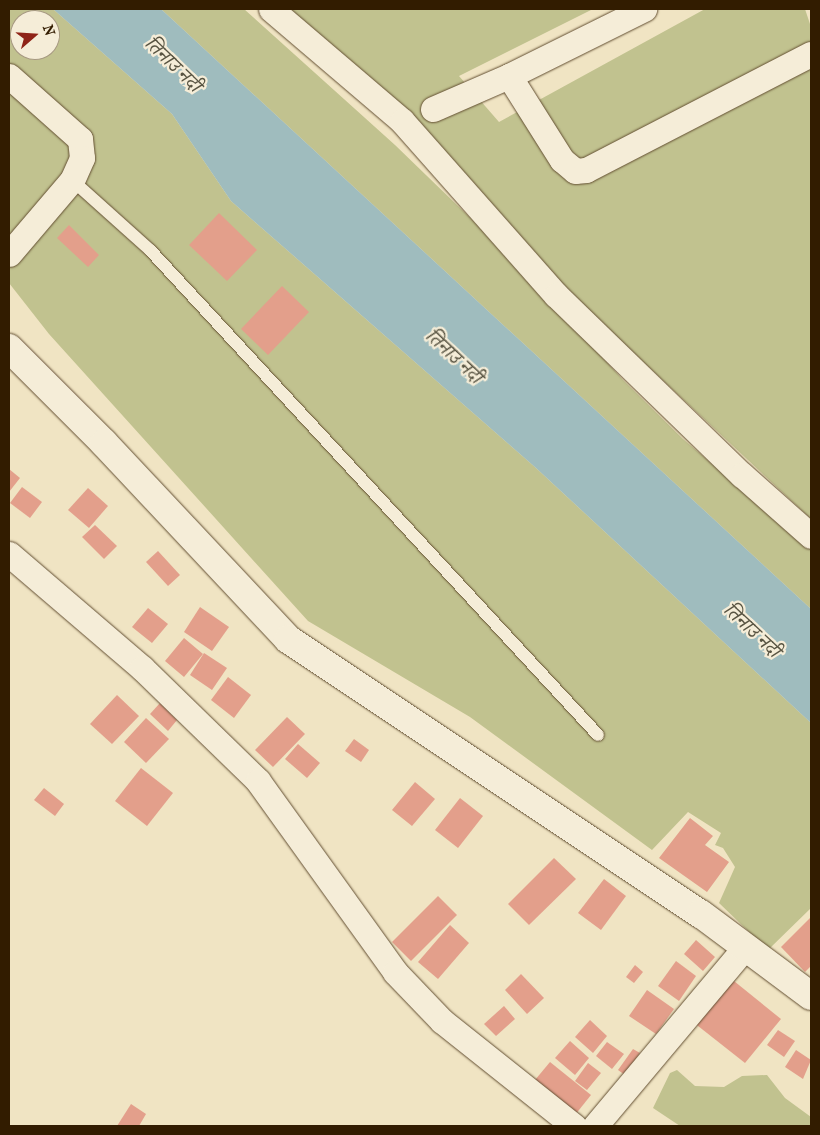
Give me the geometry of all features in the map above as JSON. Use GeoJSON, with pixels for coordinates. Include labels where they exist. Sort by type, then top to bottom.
{"type":"FeatureCollection","features":[{"type":"Feature","properties":{"kind":"street"},"geometry":{"type":"LineString","coordinates":[[270,9],[402,121],[556,295],[742,475],[811,536]]}},
{"type":"Feature","properties":{"kind":"street"},"geometry":{"type":"LineString","coordinates":[[433,109],[508,76],[644,9]]}},
{"type":"Feature","properties":{"kind":"street"},"geometry":{"type":"LineString","coordinates":[[508,76],[562,160],[575,170],[616,158],[811,54]]}},
{"type":"Feature","properties":{"kind":"street"},"geometry":{"type":"LineString","coordinates":[[9,76],[80,139],[82,158],[72,180],[9,254]]}},
{"type":"Feature","properties":{"kind":"street"},"geometry":{"type":"LineString","coordinates":[[9,348],[104,442],[288,639],[745,946],[811,996]]}},
{"type":"Feature","properties":{"kind":"street"},"geometry":{"type":"LineString","coordinates":[[9,554],[142,668],[258,781],[394,972],[442,1020],[574,1126]]}},
{"type":"Feature","properties":{"kind":"street"},"geometry":{"type":"LineString","coordinates":[[595,1126],[745,946]]}},
{"type":"Feature","properties":{"kind":"lane"},"geometry":{"type":"LineString","coordinates":[[72,180],[150,250],[598,735]]}},
{"type":"Feature","properties":{"kind":"green space"},"geometry":{"type":"Polygon","coordinates":[[[9,9],[54,10],[10,10],[10,60],[60,60],[60,15],[172,114],[231,201],[536,468],[811,723],[811,908],[768,950],[719,903],[735,867],[723,848],[715,845],[721,833],[688,812],[652,850],[470,717],[308,621],[49,334],[9,283],[9,9]]]}},
{"type":"Feature","properties":{"kind":"green space"},"geometry":{"type":"Polygon","coordinates":[[[161,9],[244,9],[395,145],[521,267],[623,380],[683,439],[811,549],[811,609],[161,9]]]}},
{"type":"Feature","properties":{"kind":"green space"},"geometry":{"type":"Polygon","coordinates":[[[266,9],[593,9],[459,76],[499,122],[705,9],[805,9],[811,27],[811,519],[266,9]]]}},
{"type":"Feature","properties":{"kind":"green space"},"geometry":{"type":"Polygon","coordinates":[[[677,1070],[695,1086],[724,1087],[742,1076],[767,1075],[785,1098],[811,1117],[811,1126],[680,1126],[653,1108],[670,1073],[677,1070]]]}},
{"type":"Feature","properties":{"kind":"water","name":"तिनाउ नदी"},"geometry":{"type":"Polygon","coordinates":[[[53,9],[161,9],[811,609],[811,723],[536,468],[231,201],[172,114],[60,15],[60,10],[53,9]]]}},
{"type":"Feature","properties":{"kind":"building"},"geometry":{"type":"Polygon","coordinates":[[[219,213],[257,250],[227,281],[189,245],[219,213]]]}},
{"type":"Feature","properties":{"kind":"building"},"geometry":{"type":"Polygon","coordinates":[[[69,225],[99,255],[88,267],[57,238],[69,225]]]}},
{"type":"Feature","properties":{"kind":"building"},"geometry":{"type":"Polygon","coordinates":[[[282,286],[309,312],[268,355],[241,329],[282,286]]]}},
{"type":"Feature","properties":{"kind":"building"},"geometry":{"type":"Polygon","coordinates":[[[9,469],[20,478],[9,492],[9,469]]]}},
{"type":"Feature","properties":{"kind":"building"},"geometry":{"type":"Polygon","coordinates":[[[22,487],[42,502],[30,518],[10,503],[22,487]]]}},
{"type":"Feature","properties":{"kind":"building"},"geometry":{"type":"Polygon","coordinates":[[[88,488],[108,506],[89,528],[68,510],[88,488]]]}},
{"type":"Feature","properties":{"kind":"building"},"geometry":{"type":"Polygon","coordinates":[[[95,525],[117,546],[104,559],[82,537],[95,525]]]}},
{"type":"Feature","properties":{"kind":"building"},"geometry":{"type":"Polygon","coordinates":[[[158,551],[180,575],[168,586],[146,562],[158,551]]]}},
{"type":"Feature","properties":{"kind":"building"},"geometry":{"type":"Polygon","coordinates":[[[200,607],[229,627],[212,651],[184,632],[200,607]]]}},
{"type":"Feature","properties":{"kind":"building"},"geometry":{"type":"Polygon","coordinates":[[[148,608],[168,624],[152,643],[132,627],[148,608]]]}},
{"type":"Feature","properties":{"kind":"building"},"geometry":{"type":"Polygon","coordinates":[[[184,638],[203,654],[184,677],[165,661],[184,638]]]}},
{"type":"Feature","properties":{"kind":"building"},"geometry":{"type":"Polygon","coordinates":[[[204,653],[227,668],[212,690],[190,675],[204,653]]]}},
{"type":"Feature","properties":{"kind":"building"},"geometry":{"type":"Polygon","coordinates":[[[228,677],[251,695],[234,718],[211,700],[228,677]]]}},
{"type":"Feature","properties":{"kind":"building"},"geometry":{"type":"Polygon","coordinates":[[[117,695],[139,716],[112,744],[90,724],[117,695]]]}},
{"type":"Feature","properties":{"kind":"building"},"geometry":{"type":"Polygon","coordinates":[[[160,703],[177,720],[168,731],[150,714],[160,703]]]}},
{"type":"Feature","properties":{"kind":"building"},"geometry":{"type":"Polygon","coordinates":[[[287,717],[305,734],[273,767],[255,750],[287,717]]]}},
{"type":"Feature","properties":{"kind":"building"},"geometry":{"type":"Polygon","coordinates":[[[146,718],[169,739],[146,763],[124,742],[146,718]]]}},
{"type":"Feature","properties":{"kind":"building"},"geometry":{"type":"Polygon","coordinates":[[[354,739],[369,750],[361,762],[345,751],[354,739]]]}},
{"type":"Feature","properties":{"kind":"building"},"geometry":{"type":"Polygon","coordinates":[[[298,744],[320,763],[307,778],[285,759],[298,744]]]}},
{"type":"Feature","properties":{"kind":"building"},"geometry":{"type":"Polygon","coordinates":[[[141,768],[173,793],[147,826],[115,801],[141,768]]]}},
{"type":"Feature","properties":{"kind":"building"},"geometry":{"type":"Polygon","coordinates":[[[415,782],[435,799],[412,826],[392,810],[415,782]]]}},
{"type":"Feature","properties":{"kind":"building"},"geometry":{"type":"Polygon","coordinates":[[[44,788],[64,804],[55,816],[34,800],[44,788]]]}},
{"type":"Feature","properties":{"kind":"building"},"geometry":{"type":"Polygon","coordinates":[[[460,798],[483,816],[458,848],[435,830],[460,798]]]}},
{"type":"Feature","properties":{"kind":"building"},"geometry":{"type":"Polygon","coordinates":[[[690,818],[713,836],[705,845],[729,862],[707,892],[659,858],[690,818]]]}},
{"type":"Feature","properties":{"kind":"building"},"geometry":{"type":"Polygon","coordinates":[[[554,858],[576,879],[529,925],[508,904],[554,858]]]}},
{"type":"Feature","properties":{"kind":"building"},"geometry":{"type":"Polygon","coordinates":[[[604,879],[626,896],[601,930],[578,913],[604,879]]]}},
{"type":"Feature","properties":{"kind":"building"},"geometry":{"type":"Polygon","coordinates":[[[438,896],[457,915],[411,961],[392,942],[438,896]]]}},
{"type":"Feature","properties":{"kind":"building"},"geometry":{"type":"Polygon","coordinates":[[[811,917],[811,966],[805,972],[781,947],[811,917]]]}},
{"type":"Feature","properties":{"kind":"building"},"geometry":{"type":"Polygon","coordinates":[[[450,925],[469,943],[438,979],[418,962],[450,925]]]}},
{"type":"Feature","properties":{"kind":"building"},"geometry":{"type":"Polygon","coordinates":[[[696,940],[715,957],[703,971],[684,954],[696,940]]]}},
{"type":"Feature","properties":{"kind":"building"},"geometry":{"type":"Polygon","coordinates":[[[676,961],[696,976],[679,1001],[658,986],[676,961]]]}},
{"type":"Feature","properties":{"kind":"building"},"geometry":{"type":"Polygon","coordinates":[[[635,965],[643,972],[634,983],[626,977],[635,965]]]}},
{"type":"Feature","properties":{"kind":"building"},"geometry":{"type":"Polygon","coordinates":[[[521,974],[544,998],[527,1014],[505,990],[521,974]]]}},
{"type":"Feature","properties":{"kind":"building"},"geometry":{"type":"Polygon","coordinates":[[[729,977],[781,1019],[745,1063],[693,1022],[729,977]]]}},
{"type":"Feature","properties":{"kind":"building"},"geometry":{"type":"Polygon","coordinates":[[[647,990],[674,1009],[656,1034],[629,1016],[647,990]]]}},
{"type":"Feature","properties":{"kind":"building"},"geometry":{"type":"Polygon","coordinates":[[[504,1006],[515,1019],[496,1036],[484,1024],[504,1006]]]}},
{"type":"Feature","properties":{"kind":"building"},"geometry":{"type":"Polygon","coordinates":[[[590,1020],[607,1036],[593,1053],[575,1037],[590,1020]]]}},
{"type":"Feature","properties":{"kind":"building"},"geometry":{"type":"Polygon","coordinates":[[[778,1030],[795,1041],[784,1057],[767,1045],[778,1030]]]}},
{"type":"Feature","properties":{"kind":"building"},"geometry":{"type":"Polygon","coordinates":[[[570,1041],[589,1058],[575,1075],[555,1058],[570,1041]]]}},
{"type":"Feature","properties":{"kind":"building"},"geometry":{"type":"Polygon","coordinates":[[[607,1042],[624,1054],[612,1069],[596,1056],[607,1042]]]}},
{"type":"Feature","properties":{"kind":"building"},"geometry":{"type":"Polygon","coordinates":[[[633,1049],[640,1053],[625,1075],[618,1070],[633,1049]]]}},
{"type":"Feature","properties":{"kind":"building"},"geometry":{"type":"Polygon","coordinates":[[[796,1050],[811,1060],[803,1079],[785,1067],[796,1050]]]}},
{"type":"Feature","properties":{"kind":"building"},"geometry":{"type":"Polygon","coordinates":[[[550,1062],[591,1095],[571,1120],[530,1086],[550,1062]]]}},
{"type":"Feature","properties":{"kind":"building"},"geometry":{"type":"Polygon","coordinates":[[[588,1063],[601,1073],[587,1090],[575,1081],[588,1063]]]}},
{"type":"Feature","properties":{"kind":"building"},"geometry":{"type":"Polygon","coordinates":[[[131,1104],[146,1114],[139,1126],[117,1126],[131,1104]]]}}]}
